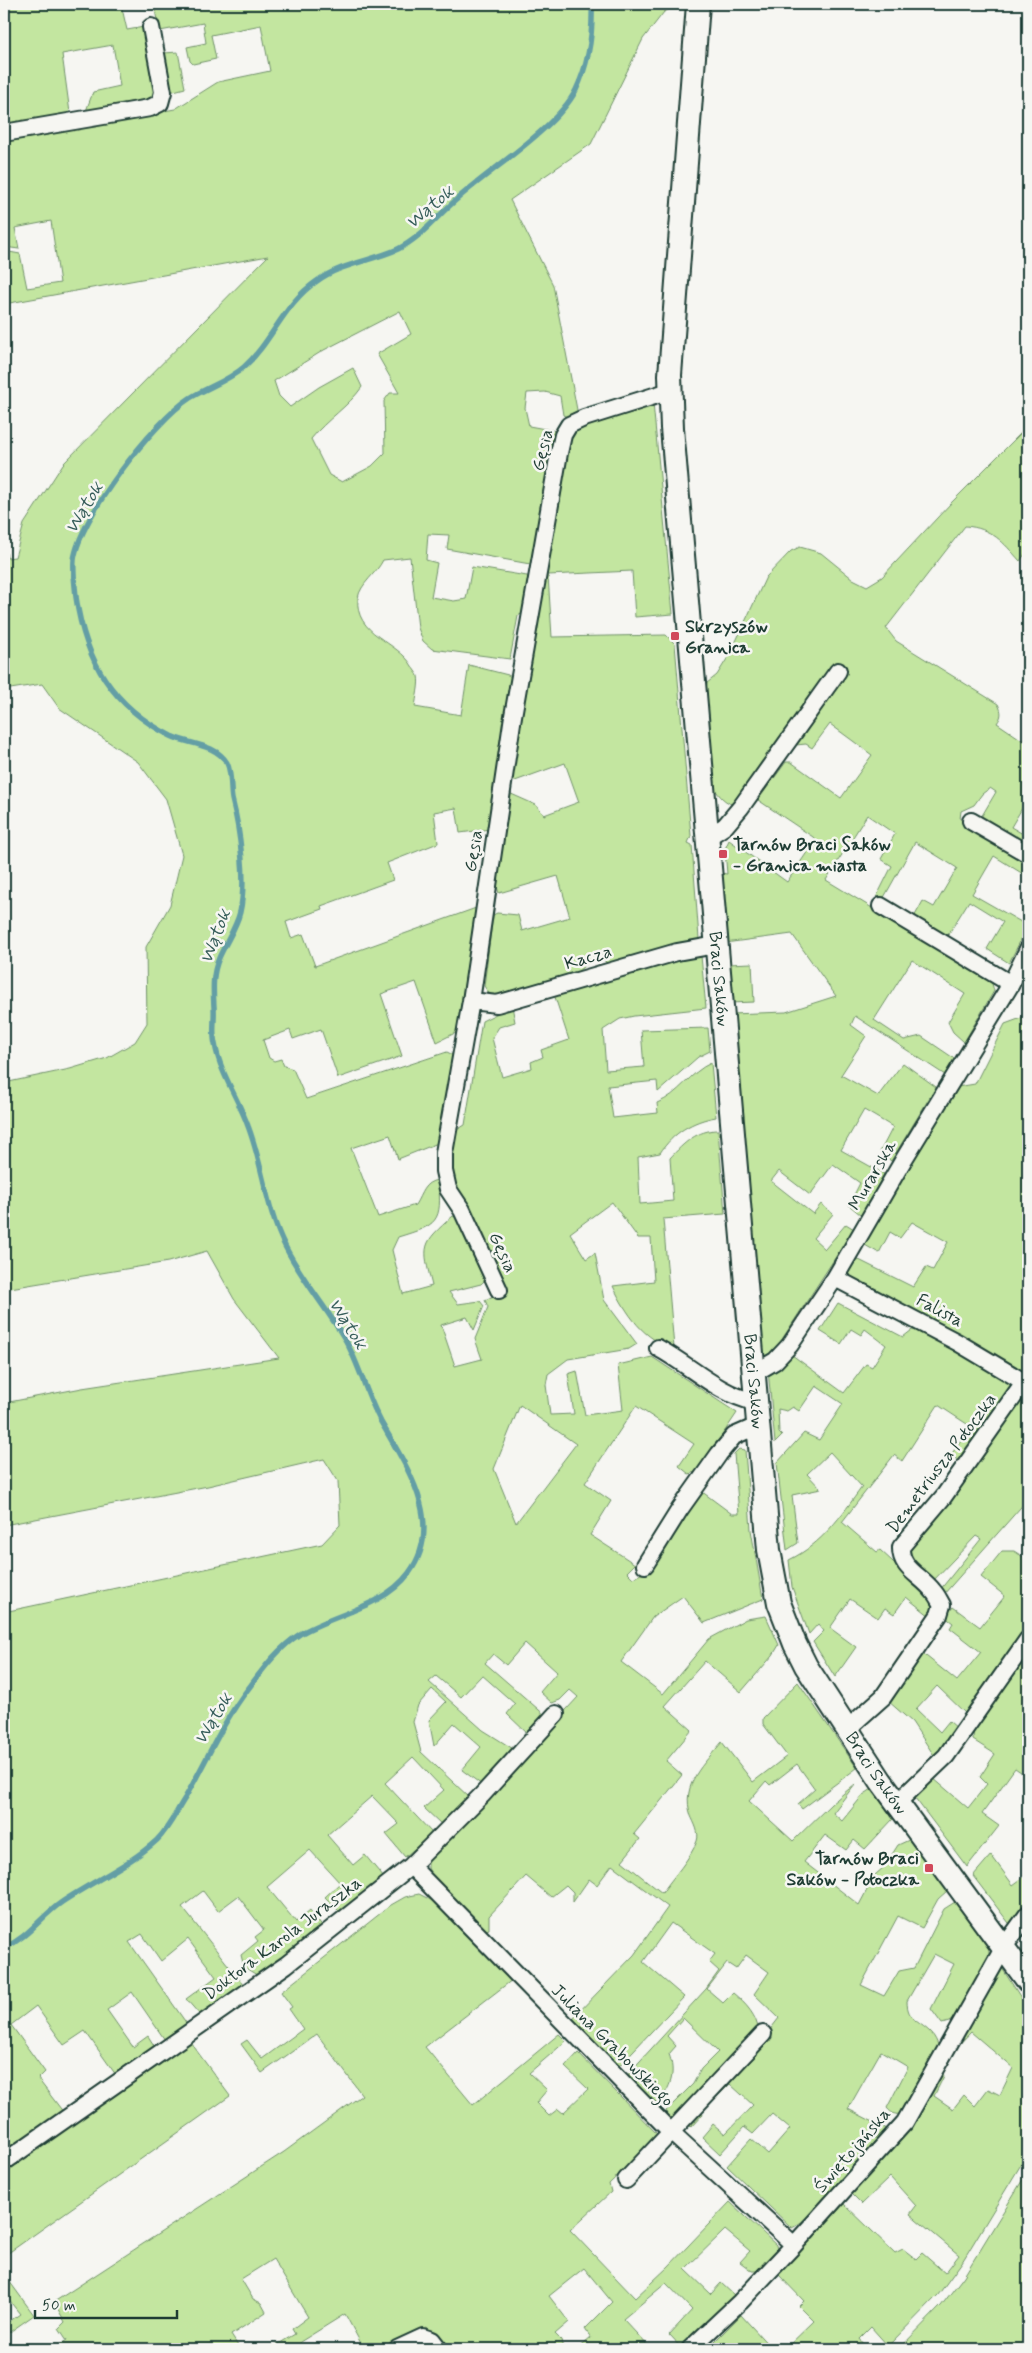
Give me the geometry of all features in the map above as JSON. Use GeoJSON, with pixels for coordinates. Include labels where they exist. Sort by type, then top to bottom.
{"type":"FeatureCollection","features":[{"type":"Feature","properties":{"kind":"street","name":"Braci Saków"},"geometry":{"type":"LineString","coordinates":[[698,4],[680,223],[670,391],[695,707],[769,1550],[779,1603],[806,1666],[846,1730],[897,1803],[1028,1980]]}},
{"type":"Feature","properties":{"kind":"street"},"geometry":{"type":"LineString","coordinates":[[4,133],[150,108],[160,102],[163,92],[151,27]]}},
{"type":"Feature","properties":{"kind":"street","name":"Gęsia"},"geometry":{"type":"LineString","coordinates":[[499,1290],[462,1210],[448,1189],[444,1171],[444,1153],[471,1001],[513,716],[559,453],[563,435],[569,425],[584,418],[670,391]]}},
{"type":"Feature","properties":{"kind":"street"},"geometry":{"type":"LineString","coordinates":[[707,838],[725,826],[741,807],[838,671]]}},
{"type":"Feature","properties":{"kind":"street"},"geometry":{"type":"LineString","coordinates":[[971,821],[1028,854]]}},
{"type":"Feature","properties":{"kind":"street"},"geometry":{"type":"LineString","coordinates":[[881,906],[1010,984]]}},
{"type":"Feature","properties":{"kind":"street","name":"Kacza"},"geometry":{"type":"LineString","coordinates":[[471,1001],[497,1004],[677,952],[716,945]]}},
{"type":"Feature","properties":{"kind":"street","name":"Murarska"},"geometry":{"type":"LineString","coordinates":[[753,1371],[775,1361],[790,1345],[835,1278],[904,1159],[1010,984],[1028,950]]}},
{"type":"Feature","properties":{"kind":"street","name":"Falista"},"geometry":{"type":"LineString","coordinates":[[835,1278],[957,1342],[1024,1382]]}},
{"type":"Feature","properties":{"kind":"street"},"geometry":{"type":"LineString","coordinates":[[658,1348],[719,1388],[742,1399],[755,1402]]}},
{"type":"Feature","properties":{"kind":"street","name":"Demetriusza Potoczka"},"geometry":{"type":"LineString","coordinates":[[846,1730],[883,1697],[939,1615],[942,1605],[933,1590],[906,1566],[900,1557],[901,1547],[944,1496],[1024,1382]]}},
{"type":"Feature","properties":{"kind":"street"},"geometry":{"type":"LineString","coordinates":[[646,1565],[680,1509],[724,1448],[734,1436],[757,1426]]}},
{"type":"Feature","properties":{"kind":"street"},"geometry":{"type":"LineString","coordinates":[[897,1803],[946,1756],[1028,1639]]}},
{"type":"Feature","properties":{"kind":"street","name":"Doktora Karola Juraszka"},"geometry":{"type":"LineString","coordinates":[[4,2162],[286,1965],[410,1866],[482,1795],[556,1714]]}},
{"type":"Feature","properties":{"kind":"street","name":"Juliana Grabowskiego"},"geometry":{"type":"LineString","coordinates":[[410,1866],[672,2133],[794,2245]]}},
{"type":"Feature","properties":{"kind":"street","name":"Świętojańska"},"geometry":{"type":"LineString","coordinates":[[690,2349],[740,2302],[794,2245],[904,2122],[1004,1947],[1028,1914]]}},
{"type":"Feature","properties":{"kind":"street"},"geometry":{"type":"LineString","coordinates":[[626,2180],[763,2034]]}},
{"type":"Feature","properties":{"kind":"street"},"geometry":{"type":"LineString","coordinates":[[397,2349],[423,2337],[435,2345]]}},
{"type":"Feature","properties":{"kind":"green space"},"geometry":{"type":"Polygon","coordinates":[[[4,4],[121,4],[127,30],[144,27],[155,97],[86,111],[93,92],[120,86],[113,45],[62,54],[70,113],[4,126],[4,62],[8,61],[4,28],[4,4]]]}},
{"type":"Feature","properties":{"kind":"green space"},"geometry":{"type":"Polygon","coordinates":[[[154,4],[679,4],[664,12],[643,39],[591,144],[510,200],[553,285],[578,415],[569,418],[563,415],[560,396],[545,392],[527,393],[525,408],[529,426],[556,431],[537,561],[530,564],[447,549],[449,535],[428,534],[426,560],[437,563],[431,597],[454,601],[466,599],[472,567],[533,577],[526,611],[518,616],[510,659],[432,649],[423,641],[418,628],[410,557],[383,560],[359,593],[359,611],[363,621],[378,636],[405,657],[417,675],[419,683],[415,707],[461,715],[469,665],[508,675],[514,679],[490,829],[460,833],[456,808],[434,812],[438,843],[387,863],[393,880],[321,906],[322,909],[286,922],[291,938],[303,934],[315,966],[476,908],[457,1032],[437,1042],[416,982],[381,994],[402,1056],[338,1078],[321,1029],[293,1039],[290,1030],[263,1040],[269,1058],[274,1061],[281,1059],[284,1066],[293,1069],[306,1099],[447,1052],[453,1055],[438,1143],[398,1159],[390,1135],[351,1148],[378,1217],[415,1205],[426,1186],[438,1180],[438,1214],[429,1225],[398,1237],[392,1250],[403,1294],[432,1286],[427,1262],[427,1246],[435,1233],[453,1216],[461,1219],[486,1279],[481,1284],[449,1292],[458,1304],[480,1301],[484,1306],[474,1330],[467,1317],[441,1325],[455,1366],[482,1359],[475,1339],[488,1307],[485,1300],[506,1290],[452,1187],[449,1167],[455,1131],[465,1125],[482,1021],[512,1006],[515,1022],[499,1027],[492,1038],[502,1077],[532,1068],[531,1062],[543,1057],[541,1050],[569,1040],[554,994],[698,954],[701,956],[706,1008],[620,1019],[603,1030],[606,1070],[644,1067],[641,1030],[708,1028],[710,1051],[698,1057],[658,1092],[657,1081],[608,1086],[613,1118],[658,1113],[657,1103],[672,1095],[697,1072],[711,1063],[716,1117],[684,1129],[660,1153],[638,1157],[640,1204],[673,1201],[670,1158],[691,1138],[704,1132],[718,1130],[725,1214],[663,1219],[674,1348],[654,1339],[637,1324],[630,1316],[613,1286],[654,1281],[651,1238],[638,1238],[612,1202],[570,1233],[586,1259],[595,1253],[604,1300],[637,1344],[629,1349],[568,1359],[548,1374],[546,1385],[550,1415],[574,1414],[568,1374],[577,1371],[585,1415],[623,1410],[618,1365],[652,1357],[737,1413],[698,1471],[689,1474],[679,1466],[694,1444],[636,1406],[585,1483],[611,1501],[590,1535],[635,1564],[627,1572],[633,1578],[647,1571],[701,1491],[732,1514],[739,1514],[734,1454],[739,1449],[745,1450],[751,1530],[763,1599],[704,1623],[683,1596],[653,1617],[621,1662],[663,1694],[709,1639],[746,1619],[766,1616],[779,1645],[773,1655],[741,1692],[705,1661],[665,1706],[692,1730],[666,1761],[682,1775],[634,1834],[640,1839],[622,1861],[662,1893],[686,1861],[698,1838],[688,1805],[691,1784],[701,1767],[722,1742],[753,1782],[787,1756],[763,1724],[763,1718],[798,1682],[857,1768],[802,1809],[798,1804],[815,1789],[797,1764],[770,1785],[766,1781],[749,1801],[793,1841],[831,1804],[855,1784],[833,1813],[842,1821],[863,1795],[872,1789],[893,1819],[865,1849],[854,1840],[846,1850],[825,1835],[804,1862],[859,1905],[875,1875],[884,1867],[898,1845],[909,1840],[947,1891],[938,1899],[922,1928],[898,1916],[861,1985],[884,1996],[899,1971],[914,1968],[944,1909],[955,1902],[989,1949],[989,1959],[958,2016],[942,2024],[931,2009],[954,1964],[934,1954],[907,2001],[911,2016],[932,2034],[940,2049],[903,2114],[894,2114],[887,2108],[908,2067],[881,2051],[848,2109],[887,2129],[856,2167],[827,2198],[813,2212],[792,2228],[727,2166],[751,2139],[768,2154],[790,2129],[772,2114],[753,2134],[744,2127],[720,2154],[702,2137],[713,2124],[725,2134],[753,2105],[730,2084],[702,2112],[703,2114],[691,2127],[686,2122],[755,2049],[779,2018],[754,1994],[769,1972],[746,1955],[736,1969],[727,1963],[707,1989],[723,2003],[733,1993],[750,2010],[756,2021],[759,2033],[673,2126],[668,2119],[666,2111],[693,2084],[701,2069],[718,2052],[683,2018],[667,2036],[676,2046],[669,2054],[672,2068],[671,2080],[658,2103],[651,2103],[628,2080],[629,2073],[706,1989],[719,1971],[709,1962],[715,1954],[671,1923],[643,1962],[684,1997],[617,2068],[570,2021],[634,1955],[668,1907],[612,1865],[597,1885],[589,1879],[573,1902],[573,1892],[566,1885],[551,1897],[526,1876],[489,1916],[489,1929],[483,1931],[433,1879],[428,1868],[428,1857],[477,1807],[578,1697],[570,1690],[560,1700],[552,1703],[540,1692],[557,1672],[525,1643],[506,1665],[493,1654],[485,1663],[546,1716],[529,1735],[507,1714],[515,1704],[482,1675],[461,1697],[436,1676],[429,1682],[483,1730],[515,1750],[482,1785],[462,1770],[481,1747],[454,1723],[434,1746],[429,1720],[446,1702],[432,1689],[418,1705],[413,1722],[421,1752],[470,1798],[441,1824],[424,1808],[444,1790],[413,1757],[385,1783],[432,1833],[405,1857],[386,1834],[399,1824],[372,1796],[327,1835],[353,1865],[365,1855],[384,1878],[342,1914],[325,1897],[340,1883],[310,1850],[267,1887],[296,1922],[310,1910],[324,1928],[260,1977],[244,1967],[241,1955],[258,1941],[255,1937],[264,1930],[238,1896],[218,1911],[203,1891],[182,1907],[244,1985],[200,2015],[186,1999],[216,1977],[188,1939],[161,1961],[142,1934],[129,1942],[187,2024],[165,2040],[132,1992],[107,2010],[133,2047],[148,2036],[155,2047],[116,2075],[85,2031],[64,2045],[36,2006],[11,2025],[45,2072],[38,2079],[64,2113],[4,2155],[4,1612],[322,1544],[340,1525],[338,1481],[324,1459],[208,1486],[4,1525],[4,1403],[82,1388],[279,1358],[234,1299],[207,1251],[168,1262],[4,1289],[4,1083],[70,1069],[107,1058],[135,1042],[147,1023],[146,947],[170,905],[182,855],[166,799],[138,762],[59,708],[42,684],[4,690],[4,540],[7,558],[15,557],[24,524],[63,464],[268,256],[4,304],[4,251],[20,254],[27,288],[60,283],[51,221],[15,228],[19,249],[4,247],[4,140],[175,109],[218,82],[270,71],[261,25],[211,35],[216,59],[193,64],[190,61],[187,47],[206,43],[203,23],[160,31],[164,53],[178,52],[185,88],[170,92],[154,4]],[[400,311],[324,350],[274,381],[279,396],[290,407],[319,387],[353,368],[362,387],[311,439],[329,475],[342,482],[372,466],[385,453],[384,401],[390,393],[399,393],[377,354],[411,334],[400,311]],[[520,1405],[494,1469],[516,1523],[576,1444],[520,1405]]]}},
{"type":"Feature","properties":{"kind":"green space"},"geometry":{"type":"Polygon","coordinates":[[[653,403],[673,614],[635,617],[632,571],[548,575],[552,637],[666,635],[675,644],[691,836],[688,843],[692,845],[699,939],[608,966],[600,953],[571,977],[496,999],[484,986],[493,915],[497,913],[518,915],[522,931],[570,917],[558,876],[499,893],[495,881],[509,793],[536,805],[544,815],[579,802],[565,763],[515,781],[510,780],[571,429],[653,403]]]}},
{"type":"Feature","properties":{"kind":"green space"},"geometry":{"type":"Polygon","coordinates":[[[1028,426],[1028,550],[1020,561],[1002,542],[990,533],[965,526],[886,628],[896,641],[998,704],[1001,714],[997,723],[1028,744],[1028,798],[1011,827],[1028,837],[1028,846],[980,819],[996,792],[990,788],[982,794],[974,805],[961,811],[960,819],[1028,859],[1028,877],[994,856],[972,894],[1028,926],[1009,963],[987,949],[1003,922],[969,901],[946,938],[913,919],[923,901],[934,907],[957,868],[915,842],[882,901],[877,896],[892,866],[881,859],[895,834],[867,815],[826,880],[991,980],[994,991],[964,1042],[953,1032],[948,1022],[965,994],[912,960],[874,1020],[904,1040],[921,1036],[955,1059],[945,1075],[855,1016],[851,1025],[866,1036],[841,1075],[878,1096],[903,1063],[936,1087],[891,1161],[880,1152],[893,1127],[864,1110],[841,1150],[884,1174],[861,1215],[849,1205],[860,1183],[833,1164],[810,1195],[779,1171],[771,1181],[813,1214],[821,1204],[833,1214],[813,1238],[825,1249],[846,1224],[854,1229],[775,1350],[767,1359],[759,1359],[731,1014],[786,1012],[836,996],[792,934],[725,943],[720,873],[727,874],[725,849],[729,840],[787,882],[816,839],[758,800],[786,762],[791,762],[841,798],[872,755],[830,724],[812,748],[806,744],[796,745],[830,693],[737,805],[729,803],[713,787],[705,695],[707,683],[717,675],[730,654],[766,577],[791,551],[800,547],[821,553],[853,579],[867,586],[882,577],[951,503],[1028,426]]]}},
{"type":"Feature","properties":{"kind":"green space"},"geometry":{"type":"Polygon","coordinates":[[[752,963],[754,1002],[730,1003],[727,964],[752,963]]]}},
{"type":"Feature","properties":{"kind":"green space"},"geometry":{"type":"Polygon","coordinates":[[[1028,1009],[1028,1378],[864,1286],[847,1273],[855,1258],[913,1287],[926,1267],[933,1270],[948,1242],[912,1222],[900,1238],[890,1232],[879,1253],[863,1244],[957,1087],[975,1084],[1005,1024],[1024,1017],[1028,1009]]]}},
{"type":"Feature","properties":{"kind":"green space"},"geometry":{"type":"Polygon","coordinates":[[[838,1303],[903,1337],[912,1330],[927,1330],[1020,1383],[963,1464],[951,1455],[970,1426],[938,1405],[902,1461],[894,1455],[842,1522],[877,1552],[880,1550],[930,1596],[934,1614],[930,1616],[906,1597],[894,1614],[885,1608],[878,1618],[850,1599],[830,1628],[856,1647],[835,1677],[813,1642],[824,1631],[818,1624],[809,1634],[792,1587],[789,1560],[821,1538],[862,1487],[830,1452],[807,1474],[821,1489],[792,1495],[798,1543],[787,1550],[777,1463],[804,1433],[819,1440],[843,1404],[816,1386],[799,1411],[793,1407],[787,1411],[778,1409],[779,1433],[782,1436],[775,1443],[768,1370],[792,1355],[844,1393],[866,1364],[872,1367],[886,1345],[865,1329],[861,1335],[851,1329],[841,1344],[820,1331],[838,1303]]]}},
{"type":"Feature","properties":{"kind":"green space"},"geometry":{"type":"Polygon","coordinates":[[[1028,1383],[1028,1499],[944,1594],[940,1590],[981,1539],[976,1536],[932,1582],[905,1558],[904,1549],[1028,1383]]]}},
{"type":"Feature","properties":{"kind":"green space"},"geometry":{"type":"Polygon","coordinates":[[[1002,1551],[1014,1551],[1028,1560],[1028,1625],[967,1715],[937,1686],[916,1709],[940,1732],[949,1721],[958,1729],[937,1760],[912,1722],[888,1701],[921,1652],[957,1681],[981,1652],[950,1628],[953,1623],[945,1617],[953,1607],[980,1627],[1005,1596],[981,1577],[1002,1551]]]}},
{"type":"Feature","properties":{"kind":"green space"},"geometry":{"type":"Polygon","coordinates":[[[1028,1651],[1028,1777],[1015,1768],[982,1814],[999,1826],[967,1867],[915,1798],[933,1778],[968,1808],[987,1784],[980,1777],[995,1754],[973,1740],[974,1725],[1028,1651]]]}},
{"type":"Feature","properties":{"kind":"green space"},"geometry":{"type":"Polygon","coordinates":[[[991,1855],[1013,1885],[1028,1874],[1028,1904],[1012,1927],[973,1876],[991,1855]]]}},
{"type":"Feature","properties":{"kind":"green space"},"geometry":{"type":"Polygon","coordinates":[[[419,1894],[433,1901],[512,1980],[425,2047],[473,2105],[559,2034],[566,2041],[529,2073],[547,2090],[536,2103],[549,2116],[558,2109],[563,2113],[588,2089],[565,2067],[578,2053],[659,2136],[609,2184],[611,2192],[570,2230],[635,2298],[668,2267],[730,2202],[776,2245],[777,2250],[756,2271],[752,2271],[740,2262],[750,2251],[725,2230],[685,2269],[711,2294],[721,2283],[735,2296],[682,2349],[669,2335],[692,2310],[666,2283],[623,2319],[651,2349],[578,2349],[591,2338],[585,2329],[612,2302],[584,2268],[549,2296],[569,2322],[555,2334],[561,2340],[563,2349],[447,2349],[427,2327],[387,2349],[364,2349],[345,2314],[300,2342],[304,2349],[270,2349],[295,2334],[292,2329],[308,2317],[273,2259],[241,2279],[253,2299],[261,2303],[266,2312],[231,2335],[240,2349],[53,2349],[67,2340],[59,2328],[65,2322],[54,2302],[284,2152],[362,2095],[317,2034],[262,2073],[241,2044],[247,2040],[262,2059],[303,2029],[289,2009],[292,2007],[281,1992],[391,1905],[405,1897],[419,1894]]]}},
{"type":"Feature","properties":{"kind":"green space"},"geometry":{"type":"Polygon","coordinates":[[[1002,1968],[1028,2009],[1028,2153],[962,2262],[938,2295],[888,2346],[871,2327],[859,2339],[867,2349],[785,2349],[814,2321],[799,2306],[804,2301],[778,2274],[844,2204],[895,2253],[903,2249],[916,2259],[922,2253],[945,2273],[959,2255],[910,2214],[916,2206],[890,2177],[862,2204],[852,2194],[914,2122],[942,2071],[944,2076],[934,2096],[953,2109],[964,2095],[975,2106],[988,2089],[1000,2095],[1013,2068],[971,2032],[947,2057],[997,1970],[1002,1968]]]}},
{"type":"Feature","properties":{"kind":"green space"},"geometry":{"type":"Polygon","coordinates":[[[188,2039],[230,2096],[4,2256],[4,2167],[188,2039]]]}},
{"type":"Feature","properties":{"kind":"green space"},"geometry":{"type":"Polygon","coordinates":[[[1028,2171],[1028,2349],[899,2349],[941,2306],[964,2276],[1028,2171]]]}},
{"type":"Feature","properties":{"kind":"green space"},"geometry":{"type":"Polygon","coordinates":[[[4,2274],[34,2315],[4,2336],[4,2325],[20,2314],[8,2299],[4,2301],[4,2274]]]}},
{"type":"Feature","properties":{"kind":"green space"},"geometry":{"type":"Polygon","coordinates":[[[741,2315],[772,2349],[707,2349],[741,2315]]]}},
{"type":"Feature","properties":{"kind":"waterway","name":"Wątok"},"geometry":{"type":"LineString","coordinates":[[4,1948],[21,1938],[62,1902],[123,1865],[157,1840],[169,1825],[185,1798],[239,1701],[271,1659],[300,1634],[358,1609],[399,1585],[409,1573],[419,1554],[424,1535],[423,1515],[411,1476],[376,1412],[351,1351],[339,1329],[299,1271],[285,1246],[273,1217],[248,1126],[217,1055],[214,1039],[214,976],[219,958],[240,912],[243,886],[240,840],[232,799],[229,767],[222,757],[209,748],[178,739],[151,724],[133,711],[105,680],[86,642],[80,620],[74,569],[74,560],[79,542],[103,496],[157,427],[190,398],[225,380],[244,367],[263,346],[295,300],[305,290],[337,270],[398,249],[414,239],[449,206],[554,119],[576,90],[584,69],[591,37],[592,4]]}},
{"type":"Feature","properties":{"kind":"place","name":"Skrzyszów Granica"},"geometry":{"type":"Point","coordinates":[675,636]}},
{"type":"Feature","properties":{"kind":"place","name":"Tarnów Braci Saków - Granica miasta"},"geometry":{"type":"Point","coordinates":[723,854]}},
{"type":"Feature","properties":{"kind":"place","name":"Tarnów Braci Saków - Potoczka"},"geometry":{"type":"Point","coordinates":[929,1868]}}]}
